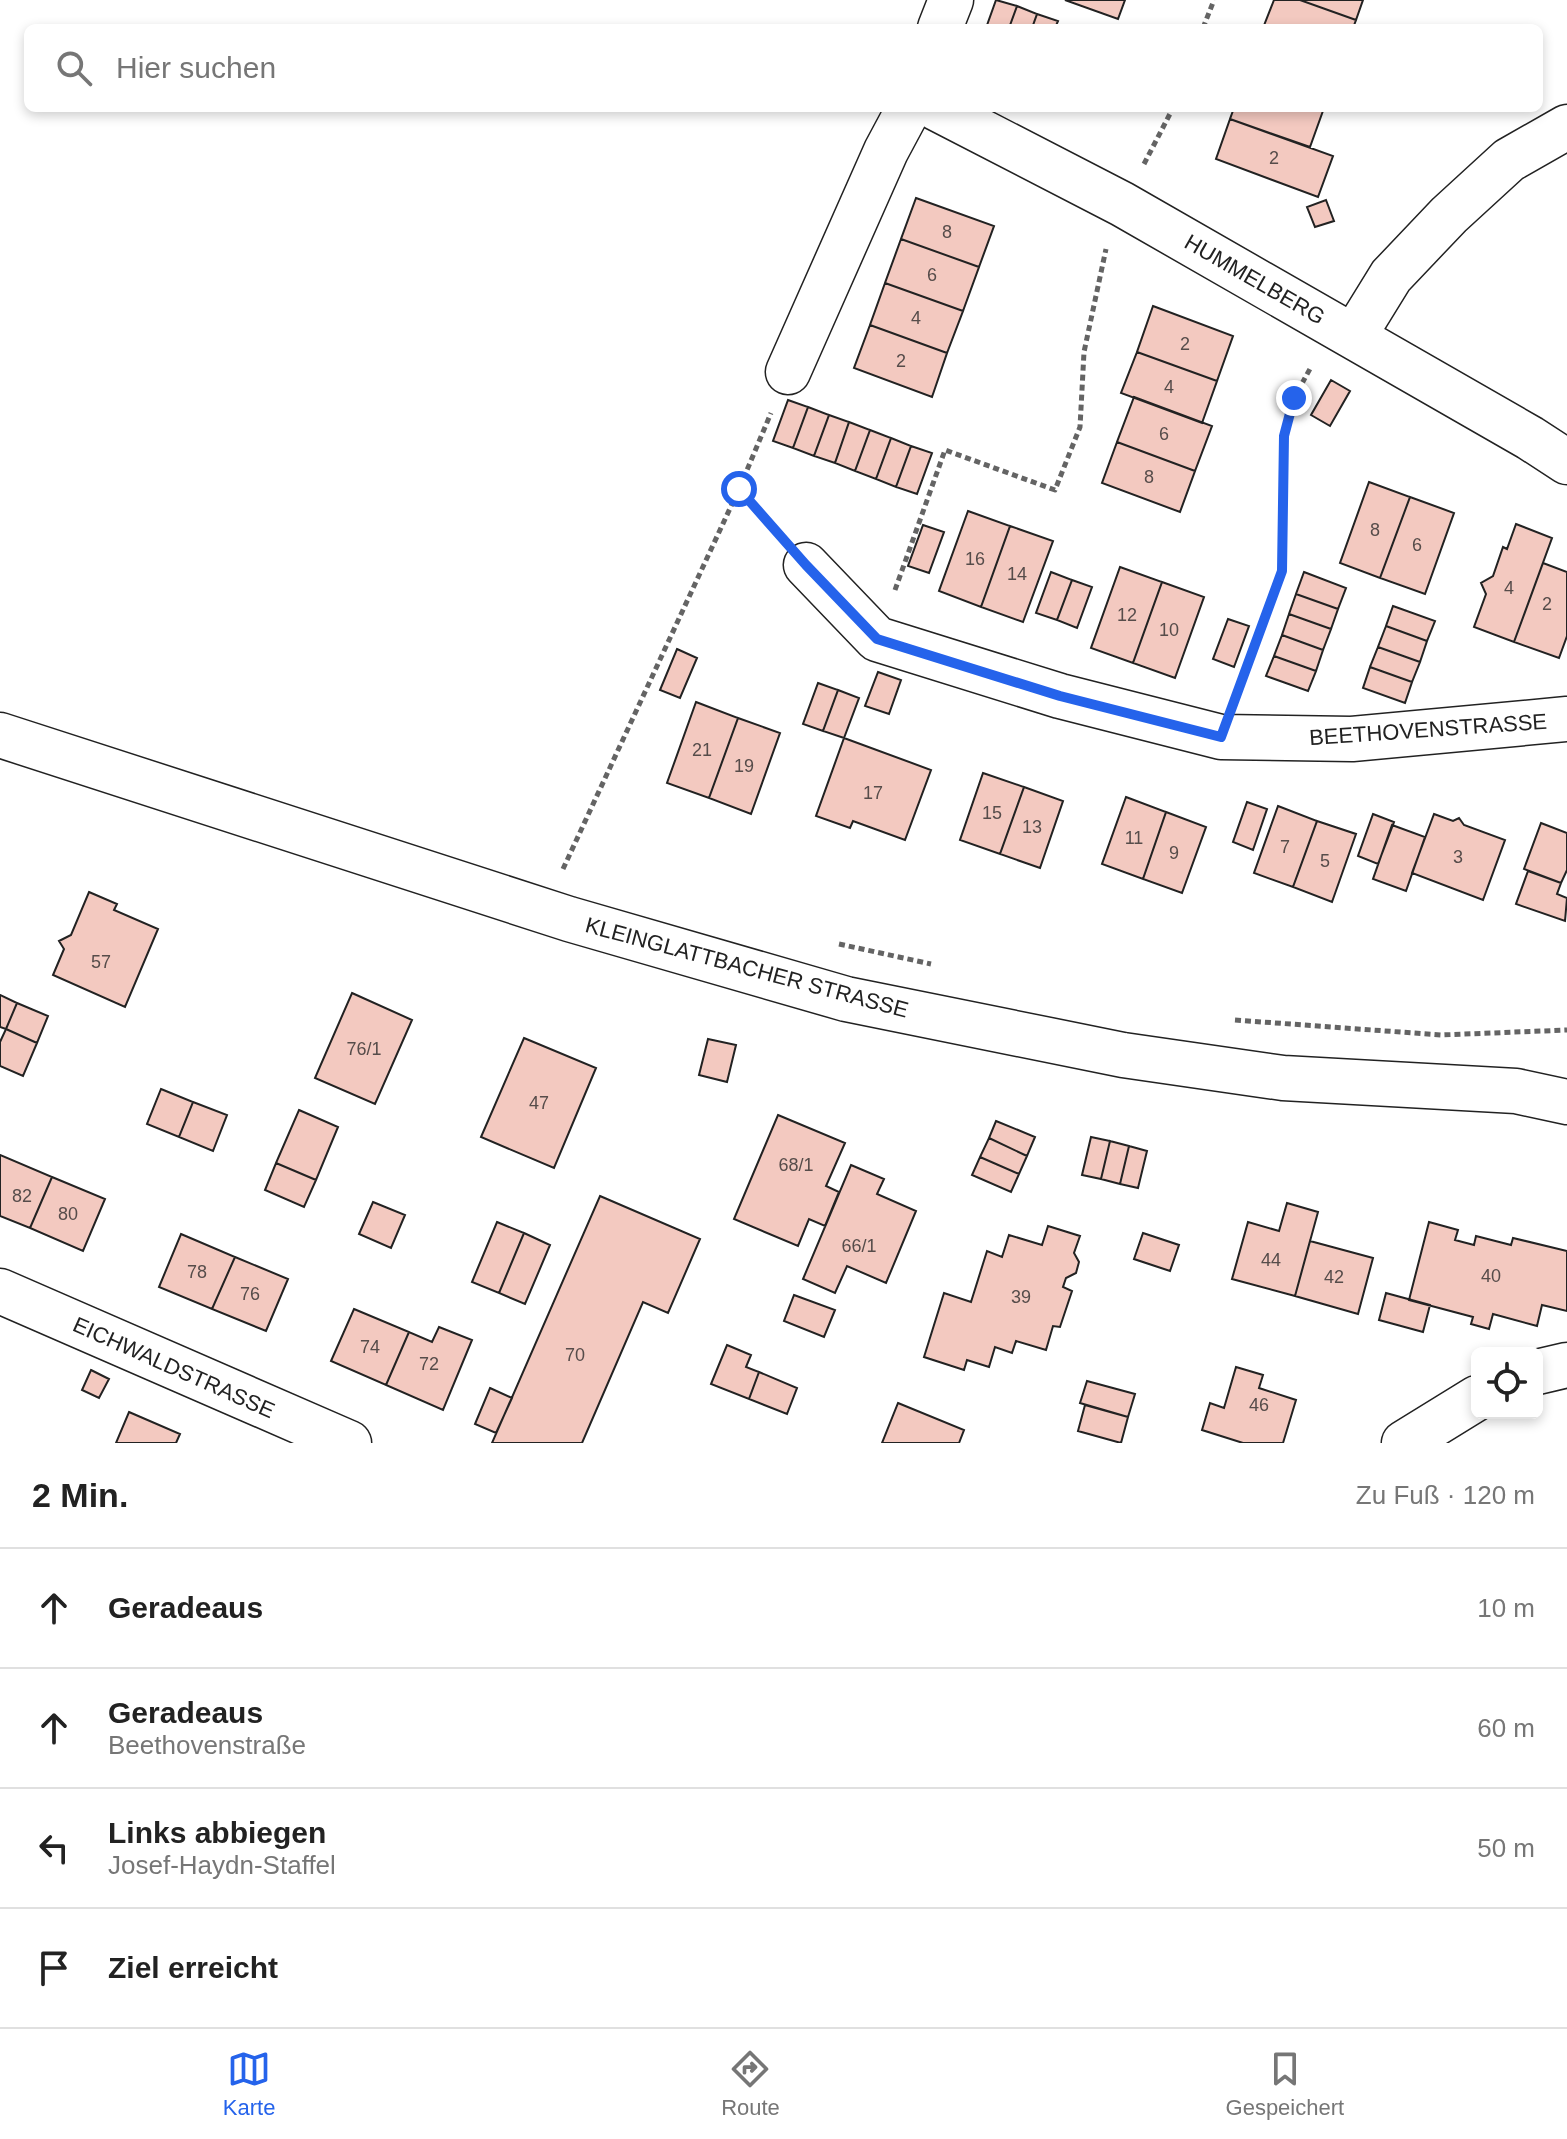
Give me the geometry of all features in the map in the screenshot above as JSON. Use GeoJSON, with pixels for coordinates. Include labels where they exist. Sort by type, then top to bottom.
{"type":"FeatureCollection","features":[{"type":"Feature","properties":{"kind":"street"},"geometry":{"type":"LineString","coordinates":[[942,24],[951,0]]}},
{"type":"Feature","properties":{"kind":"street"},"geometry":{"type":"LineString","coordinates":[[788,372],[886,151],[907,112]]}},
{"type":"Feature","properties":{"kind":"street","name":"HUMMELBERG"},"geometry":{"type":"LineString","coordinates":[[944,112],[1122,204],[1567,462]]}},
{"type":"Feature","properties":{"kind":"street"},"geometry":{"type":"LineString","coordinates":[[1354,336],[1391,276],[1449,215],[1509,160],[1567,127]]}},
{"type":"Feature","properties":{"kind":"street","name":"BEETHOVENSTRASSE"},"geometry":{"type":"LineString","coordinates":[[806,565],[877,639],[1060,696],[1221,737],[1352,739],[1567,719]]}},
{"type":"Feature","properties":{"kind":"street","name":"KLEINGLATTBACHER STRASSE"},"geometry":{"type":"LineString","coordinates":[[0,735],[569,919],[846,999],[1123,1055],[1268,1076],[1516,1091],[1567,1102]]}},
{"type":"Feature","properties":{"kind":"street","name":"KLEINGLATTBACHER STRASSE"},"geometry":{"type":"LineString","coordinates":[[1516,1091],[1567,1076]]}},
{"type":"Feature","properties":{"kind":"street","name":"EICHWALDSTRASSE"},"geometry":{"type":"LineString","coordinates":[[0,1291],[349,1443]]}},
{"type":"Feature","properties":{"kind":"street"},"geometry":{"type":"LineString","coordinates":[[1543,1371],[1567,1365]]}},
{"type":"Feature","properties":{"kind":"street"},"geometry":{"type":"LineString","coordinates":[[1404,1443],[1471,1402]]}},
{"type":"Feature","properties":{"kind":"path"},"geometry":{"type":"LineString","coordinates":[[1205,24],[1214,0]]}},
{"type":"Feature","properties":{"kind":"path"},"geometry":{"type":"LineString","coordinates":[[1168,120],[1171,112]]}},
{"type":"Feature","properties":{"kind":"path"},"geometry":{"type":"LineString","coordinates":[[877,639],[945,450],[1055,490],[1080,427],[1084,352],[1105,253]]}},
{"type":"Feature","properties":{"kind":"path"},"geometry":{"type":"LineString","coordinates":[[563,869],[739,489],[788,372]]}},
{"type":"Feature","properties":{"kind":"path"},"geometry":{"type":"LineString","coordinates":[[1221,737],[1282,571],[1284,436],[1294,398]]}},
{"type":"Feature","properties":{"kind":"path"},"geometry":{"type":"LineString","coordinates":[[739,489],[806,565]]}},
{"type":"Feature","properties":{"kind":"path"},"geometry":{"type":"LineString","coordinates":[[834,943],[939,966]]}},
{"type":"Feature","properties":{"kind":"path"},"geometry":{"type":"LineString","coordinates":[[1233,1020],[1441,1035],[1567,1030]]}},
{"type":"Feature","properties":{"kind":"building"},"geometry":{"type":"Polygon","coordinates":[[[996,0],[1017,6],[1010,24],[987,24],[996,0]]]}},
{"type":"Feature","properties":{"kind":"building"},"geometry":{"type":"Polygon","coordinates":[[[1065,0],[1125,0],[1118,19],[1065,0]]]}},
{"type":"Feature","properties":{"kind":"building"},"geometry":{"type":"Polygon","coordinates":[[[1274,0],[1300,0],[1356,20],[1354,24],[1265,24],[1274,0]]]}},
{"type":"Feature","properties":{"kind":"building"},"geometry":{"type":"Polygon","coordinates":[[[1300,0],[1363,0],[1356,20],[1300,0]]]}},
{"type":"Feature","properties":{"kind":"building"},"geometry":{"type":"Polygon","coordinates":[[[1017,6],[1037,14],[1033,24],[1010,24],[1017,6]]]}},
{"type":"Feature","properties":{"kind":"building"},"geometry":{"type":"Polygon","coordinates":[[[1037,14],[1058,21],[1057,24],[1033,24],[1037,14]]]}},
{"type":"Feature","properties":{"kind":"building"},"geometry":{"type":"Polygon","coordinates":[[[1233,112],[1323,112],[1310,147],[1230,119],[1233,112]]]}},
{"type":"Feature","properties":{"kind":"building"},"geometry":{"type":"Polygon","coordinates":[[[1230,119],[1333,156],[1318,197],[1216,159],[1230,119]]]}},
{"type":"Feature","properties":{"kind":"building"},"geometry":{"type":"Polygon","coordinates":[[[916,198],[994,226],[979,267],[901,239],[916,198]]]}},
{"type":"Feature","properties":{"kind":"building"},"geometry":{"type":"Polygon","coordinates":[[[1326,200],[1334,221],[1315,227],[1307,207],[1326,200]]]}},
{"type":"Feature","properties":{"kind":"building"},"geometry":{"type":"Polygon","coordinates":[[[901,239],[979,267],[963,311],[885,283],[901,239]]]}},
{"type":"Feature","properties":{"kind":"building"},"geometry":{"type":"Polygon","coordinates":[[[885,283],[963,311],[947,353],[870,325],[885,283]]]}},
{"type":"Feature","properties":{"kind":"building"},"geometry":{"type":"Polygon","coordinates":[[[1153,306],[1233,336],[1217,381],[1137,352],[1153,306]]]}},
{"type":"Feature","properties":{"kind":"building"},"geometry":{"type":"Polygon","coordinates":[[[870,325],[947,353],[932,397],[854,368],[870,325]]]}},
{"type":"Feature","properties":{"kind":"building"},"geometry":{"type":"Polygon","coordinates":[[[1137,352],[1217,381],[1202,423],[1121,393],[1137,352]]]}},
{"type":"Feature","properties":{"kind":"building"},"geometry":{"type":"Polygon","coordinates":[[[1331,380],[1350,391],[1330,426],[1311,415],[1331,380]]]}},
{"type":"Feature","properties":{"kind":"building"},"geometry":{"type":"Polygon","coordinates":[[[1134,397],[1212,426],[1195,471],[1117,442],[1134,397]]]}},
{"type":"Feature","properties":{"kind":"building"},"geometry":{"type":"Polygon","coordinates":[[[788,400],[808,407],[793,448],[773,441],[788,400]]]}},
{"type":"Feature","properties":{"kind":"building"},"geometry":{"type":"Polygon","coordinates":[[[808,407],[829,415],[814,456],[793,448],[808,407]]]}},
{"type":"Feature","properties":{"kind":"building"},"geometry":{"type":"Polygon","coordinates":[[[829,415],[849,422],[835,463],[814,456],[829,415]]]}},
{"type":"Feature","properties":{"kind":"building"},"geometry":{"type":"Polygon","coordinates":[[[849,422],[870,430],[855,471],[835,463],[849,422]]]}},
{"type":"Feature","properties":{"kind":"building"},"geometry":{"type":"Polygon","coordinates":[[[870,430],[891,438],[876,479],[855,471],[870,430]]]}},
{"type":"Feature","properties":{"kind":"building"},"geometry":{"type":"Polygon","coordinates":[[[891,438],[911,446],[896,487],[876,479],[891,438]]]}},
{"type":"Feature","properties":{"kind":"building"},"geometry":{"type":"Polygon","coordinates":[[[1117,442],[1195,471],[1180,512],[1102,483],[1117,442]]]}},
{"type":"Feature","properties":{"kind":"building"},"geometry":{"type":"Polygon","coordinates":[[[911,446],[932,453],[917,494],[896,487],[911,446]]]}},
{"type":"Feature","properties":{"kind":"building"},"geometry":{"type":"Polygon","coordinates":[[[1369,482],[1410,497],[1380,578],[1340,563],[1369,482]]]}},
{"type":"Feature","properties":{"kind":"building"},"geometry":{"type":"Polygon","coordinates":[[[1410,497],[1454,513],[1425,594],[1380,578],[1410,497]]]}},
{"type":"Feature","properties":{"kind":"building"},"geometry":{"type":"Polygon","coordinates":[[[968,511],[1010,526],[981,607],[939,591],[968,511]]]}},
{"type":"Feature","properties":{"kind":"building"},"geometry":{"type":"Polygon","coordinates":[[[1516,524],[1552,538],[1514,642],[1474,627],[1486,594],[1481,583],[1493,576],[1503,547],[1507,549],[1516,524]]]}},
{"type":"Feature","properties":{"kind":"building"},"geometry":{"type":"Polygon","coordinates":[[[923,525],[944,532],[929,573],[908,566],[923,525]]]}},
{"type":"Feature","properties":{"kind":"building"},"geometry":{"type":"Polygon","coordinates":[[[1010,526],[1053,541],[1023,622],[981,607],[1010,526]]]}},
{"type":"Feature","properties":{"kind":"building"},"geometry":{"type":"Polygon","coordinates":[[[1543,563],[1567,572],[1567,636],[1559,658],[1514,642],[1543,563]]]}},
{"type":"Feature","properties":{"kind":"building"},"geometry":{"type":"Polygon","coordinates":[[[1120,567],[1162,582],[1133,663],[1091,648],[1120,567]]]}},
{"type":"Feature","properties":{"kind":"building"},"geometry":{"type":"Polygon","coordinates":[[[1051,572],[1072,580],[1057,620],[1036,613],[1051,572]]]}},
{"type":"Feature","properties":{"kind":"building"},"geometry":{"type":"Polygon","coordinates":[[[1304,572],[1346,588],[1338,609],[1296,594],[1304,572]]]}},
{"type":"Feature","properties":{"kind":"building"},"geometry":{"type":"Polygon","coordinates":[[[1072,580],[1092,587],[1077,628],[1057,620],[1072,580]]]}},
{"type":"Feature","properties":{"kind":"building"},"geometry":{"type":"Polygon","coordinates":[[[1162,582],[1204,597],[1175,678],[1133,663],[1162,582]]]}},
{"type":"Feature","properties":{"kind":"building"},"geometry":{"type":"Polygon","coordinates":[[[1296,594],[1338,609],[1331,629],[1289,614],[1296,594]]]}},
{"type":"Feature","properties":{"kind":"building"},"geometry":{"type":"Polygon","coordinates":[[[1393,606],[1435,621],[1427,641],[1386,626],[1393,606]]]}},
{"type":"Feature","properties":{"kind":"building"},"geometry":{"type":"Polygon","coordinates":[[[1289,614],[1331,629],[1323,650],[1282,635],[1289,614]]]}},
{"type":"Feature","properties":{"kind":"building"},"geometry":{"type":"Polygon","coordinates":[[[1228,619],[1249,626],[1234,667],[1213,659],[1228,619]]]}},
{"type":"Feature","properties":{"kind":"building"},"geometry":{"type":"Polygon","coordinates":[[[1386,626],[1427,641],[1420,662],[1378,647],[1386,626]]]}},
{"type":"Feature","properties":{"kind":"building"},"geometry":{"type":"Polygon","coordinates":[[[1282,635],[1323,650],[1316,671],[1274,656],[1282,635]]]}},
{"type":"Feature","properties":{"kind":"building"},"geometry":{"type":"Polygon","coordinates":[[[1378,647],[1420,662],[1412,682],[1370,667],[1378,647]]]}},
{"type":"Feature","properties":{"kind":"building"},"geometry":{"type":"Polygon","coordinates":[[[677,649],[697,658],[680,698],[660,690],[677,649]]]}},
{"type":"Feature","properties":{"kind":"building"},"geometry":{"type":"Polygon","coordinates":[[[1274,656],[1316,671],[1308,691],[1266,676],[1274,656]]]}},
{"type":"Feature","properties":{"kind":"building"},"geometry":{"type":"Polygon","coordinates":[[[1370,667],[1412,682],[1405,703],[1363,688],[1370,667]]]}},
{"type":"Feature","properties":{"kind":"building"},"geometry":{"type":"Polygon","coordinates":[[[878,672],[901,680],[889,714],[865,706],[878,672]]]}},
{"type":"Feature","properties":{"kind":"building"},"geometry":{"type":"Polygon","coordinates":[[[818,683],[838,690],[823,731],[803,724],[818,683]]]}},
{"type":"Feature","properties":{"kind":"building"},"geometry":{"type":"Polygon","coordinates":[[[838,690],[859,698],[844,738],[823,731],[838,690]]]}},
{"type":"Feature","properties":{"kind":"building"},"geometry":{"type":"Polygon","coordinates":[[[696,702],[738,718],[709,798],[667,783],[696,702]]]}},
{"type":"Feature","properties":{"kind":"building"},"geometry":{"type":"Polygon","coordinates":[[[738,718],[780,733],[751,814],[709,798],[738,718]]]}},
{"type":"Feature","properties":{"kind":"building"},"geometry":{"type":"Polygon","coordinates":[[[844,738],[931,770],[905,840],[853,821],[850,828],[816,816],[844,738]]]}},
{"type":"Feature","properties":{"kind":"building"},"geometry":{"type":"Polygon","coordinates":[[[983,773],[1024,787],[1000,854],[960,840],[983,773]]]}},
{"type":"Feature","properties":{"kind":"building"},"geometry":{"type":"Polygon","coordinates":[[[1024,787],[1063,801],[1040,868],[1000,854],[1024,787]]]}},
{"type":"Feature","properties":{"kind":"building"},"geometry":{"type":"Polygon","coordinates":[[[1126,797],[1166,812],[1143,879],[1102,864],[1126,797]]]}},
{"type":"Feature","properties":{"kind":"building"},"geometry":{"type":"Polygon","coordinates":[[[1247,802],[1267,809],[1253,850],[1233,842],[1247,802]]]}},
{"type":"Feature","properties":{"kind":"building"},"geometry":{"type":"Polygon","coordinates":[[[1278,806],[1317,821],[1293,887],[1254,873],[1278,806]]]}},
{"type":"Feature","properties":{"kind":"building"},"geometry":{"type":"Polygon","coordinates":[[[1166,812],[1206,827],[1182,893],[1143,879],[1166,812]]]}},
{"type":"Feature","properties":{"kind":"building"},"geometry":{"type":"Polygon","coordinates":[[[1373,814],[1394,822],[1378,864],[1358,856],[1373,814]]]}},
{"type":"Feature","properties":{"kind":"building"},"geometry":{"type":"Polygon","coordinates":[[[1434,814],[1453,821],[1459,818],[1464,825],[1505,840],[1483,900],[1412,873],[1434,814]]]}},
{"type":"Feature","properties":{"kind":"building"},"geometry":{"type":"Polygon","coordinates":[[[1317,821],[1356,834],[1332,902],[1293,887],[1317,821]]]}},
{"type":"Feature","properties":{"kind":"building"},"geometry":{"type":"Polygon","coordinates":[[[1541,823],[1567,833],[1567,870],[1561,883],[1524,869],[1541,823]]]}},
{"type":"Feature","properties":{"kind":"building"},"geometry":{"type":"Polygon","coordinates":[[[1392,825],[1425,837],[1406,891],[1373,879],[1392,825]]]}},
{"type":"Feature","properties":{"kind":"building"},"geometry":{"type":"Polygon","coordinates":[[[1528,871],[1561,883],[1557,894],[1567,898],[1565,921],[1516,904],[1528,871]]]}},
{"type":"Feature","properties":{"kind":"building"},"geometry":{"type":"Polygon","coordinates":[[[89,892],[117,904],[114,910],[158,929],[125,1007],[53,975],[64,949],[59,941],[71,935],[89,892]]]}},
{"type":"Feature","properties":{"kind":"building"},"geometry":{"type":"Polygon","coordinates":[[[352,993],[412,1020],[375,1104],[315,1078],[352,993]]]}},
{"type":"Feature","properties":{"kind":"building"},"geometry":{"type":"Polygon","coordinates":[[[0,995],[17,1003],[6,1029],[0,1027],[0,995]]]}},
{"type":"Feature","properties":{"kind":"building"},"geometry":{"type":"Polygon","coordinates":[[[17,1003],[48,1016],[37,1043],[6,1029],[17,1003]]]}},
{"type":"Feature","properties":{"kind":"building"},"geometry":{"type":"Polygon","coordinates":[[[6,1029],[37,1043],[23,1076],[0,1066],[0,1042],[6,1029]]]}},
{"type":"Feature","properties":{"kind":"building"},"geometry":{"type":"Polygon","coordinates":[[[524,1038],[596,1068],[554,1168],[481,1137],[524,1038]]]}},
{"type":"Feature","properties":{"kind":"building"},"geometry":{"type":"Polygon","coordinates":[[[708,1039],[736,1045],[727,1082],[699,1075],[708,1039]]]}},
{"type":"Feature","properties":{"kind":"building"},"geometry":{"type":"Polygon","coordinates":[[[161,1089],[193,1102],[179,1137],[147,1124],[161,1089]]]}},
{"type":"Feature","properties":{"kind":"building"},"geometry":{"type":"Polygon","coordinates":[[[193,1102],[227,1115],[213,1151],[179,1137],[193,1102]]]}},
{"type":"Feature","properties":{"kind":"building"},"geometry":{"type":"Polygon","coordinates":[[[299,1110],[338,1127],[316,1180],[276,1163],[299,1110]]]}},
{"type":"Feature","properties":{"kind":"building"},"geometry":{"type":"Polygon","coordinates":[[[778,1115],[845,1143],[826,1186],[839,1192],[825,1226],[809,1219],[798,1246],[734,1219],[778,1115]]]}},
{"type":"Feature","properties":{"kind":"building"},"geometry":{"type":"Polygon","coordinates":[[[996,1121],[1035,1137],[1027,1156],[989,1138],[996,1121]]]}},
{"type":"Feature","properties":{"kind":"building"},"geometry":{"type":"Polygon","coordinates":[[[1091,1137],[1110,1141],[1101,1179],[1082,1175],[1091,1137]]]}},
{"type":"Feature","properties":{"kind":"building"},"geometry":{"type":"Polygon","coordinates":[[[989,1138],[1027,1156],[1019,1174],[980,1157],[989,1138]]]}},
{"type":"Feature","properties":{"kind":"building"},"geometry":{"type":"Polygon","coordinates":[[[1110,1141],[1129,1146],[1120,1184],[1101,1179],[1110,1141]]]}},
{"type":"Feature","properties":{"kind":"building"},"geometry":{"type":"Polygon","coordinates":[[[1129,1146],[1147,1151],[1138,1188],[1120,1184],[1129,1146]]]}},
{"type":"Feature","properties":{"kind":"building"},"geometry":{"type":"Polygon","coordinates":[[[0,1155],[52,1177],[30,1228],[0,1216],[0,1155]]]}},
{"type":"Feature","properties":{"kind":"building"},"geometry":{"type":"Polygon","coordinates":[[[980,1157],[1019,1174],[1011,1192],[972,1175],[980,1157]]]}},
{"type":"Feature","properties":{"kind":"building"},"geometry":{"type":"Polygon","coordinates":[[[276,1163],[316,1180],[304,1207],[265,1190],[276,1163]]]}},
{"type":"Feature","properties":{"kind":"building"},"geometry":{"type":"Polygon","coordinates":[[[851,1165],[884,1179],[877,1194],[916,1211],[886,1283],[847,1266],[835,1293],[803,1279],[851,1165]]]}},
{"type":"Feature","properties":{"kind":"building"},"geometry":{"type":"Polygon","coordinates":[[[52,1177],[105,1199],[83,1251],[30,1228],[52,1177]]]}},
{"type":"Feature","properties":{"kind":"building"},"geometry":{"type":"Polygon","coordinates":[[[600,1196],[700,1239],[668,1313],[643,1302],[582,1443],[492,1443],[600,1196]]]}},
{"type":"Feature","properties":{"kind":"building"},"geometry":{"type":"Polygon","coordinates":[[[373,1202],[405,1215],[391,1248],[359,1234],[373,1202]]]}},
{"type":"Feature","properties":{"kind":"building"},"geometry":{"type":"Polygon","coordinates":[[[1287,1203],[1318,1212],[1295,1296],[1232,1279],[1248,1222],[1279,1231],[1287,1203]]]}},
{"type":"Feature","properties":{"kind":"building"},"geometry":{"type":"Polygon","coordinates":[[[497,1222],[524,1233],[499,1293],[472,1282],[497,1222]]]}},
{"type":"Feature","properties":{"kind":"building"},"geometry":{"type":"Polygon","coordinates":[[[1429,1222],[1458,1230],[1455,1240],[1474,1245],[1476,1236],[1511,1245],[1513,1238],[1567,1251],[1567,1311],[1542,1305],[1537,1326],[1493,1314],[1489,1329],[1471,1324],[1473,1317],[1409,1300],[1429,1222]]]}},
{"type":"Feature","properties":{"kind":"building"},"geometry":{"type":"Polygon","coordinates":[[[1048,1226],[1080,1236],[1074,1253],[1079,1262],[1076,1273],[1066,1278],[1063,1287],[1072,1291],[1060,1327],[1053,1326],[1046,1350],[1016,1341],[1012,1353],[995,1347],[989,1367],[967,1360],[964,1370],[924,1357],[944,1293],[971,1302],[987,1251],[1002,1257],[1009,1235],[1042,1245],[1048,1226]]]}},
{"type":"Feature","properties":{"kind":"building"},"geometry":{"type":"Polygon","coordinates":[[[524,1233],[550,1245],[525,1304],[499,1293],[524,1233]]]}},
{"type":"Feature","properties":{"kind":"building"},"geometry":{"type":"Polygon","coordinates":[[[1143,1233],[1179,1245],[1170,1271],[1134,1259],[1143,1233]]]}},
{"type":"Feature","properties":{"kind":"building"},"geometry":{"type":"Polygon","coordinates":[[[181,1234],[235,1257],[212,1309],[159,1287],[181,1234]]]}},
{"type":"Feature","properties":{"kind":"building"},"geometry":{"type":"Polygon","coordinates":[[[1310,1241],[1373,1258],[1358,1314],[1295,1296],[1310,1241]]]}},
{"type":"Feature","properties":{"kind":"building"},"geometry":{"type":"Polygon","coordinates":[[[235,1257],[288,1279],[266,1331],[212,1309],[235,1257]]]}},
{"type":"Feature","properties":{"kind":"building"},"geometry":{"type":"Polygon","coordinates":[[[1386,1293],[1430,1305],[1423,1332],[1379,1320],[1386,1293]]]}},
{"type":"Feature","properties":{"kind":"building"},"geometry":{"type":"Polygon","coordinates":[[[794,1295],[835,1310],[824,1337],[784,1321],[794,1295]]]}},
{"type":"Feature","properties":{"kind":"building"},"geometry":{"type":"Polygon","coordinates":[[[354,1309],[409,1332],[386,1385],[331,1361],[354,1309]]]}},
{"type":"Feature","properties":{"kind":"building"},"geometry":{"type":"Polygon","coordinates":[[[439,1327],[472,1340],[443,1410],[386,1385],[409,1332],[432,1342],[439,1327]]]}},
{"type":"Feature","properties":{"kind":"building"},"geometry":{"type":"Polygon","coordinates":[[[727,1345],[751,1355],[746,1367],[759,1372],[749,1399],[711,1384],[727,1345]]]}},
{"type":"Feature","properties":{"kind":"building"},"geometry":{"type":"Polygon","coordinates":[[[1236,1367],[1263,1375],[1259,1388],[1296,1400],[1283,1443],[1243,1443],[1202,1430],[1210,1403],[1224,1408],[1236,1367]]]}},
{"type":"Feature","properties":{"kind":"building"},"geometry":{"type":"Polygon","coordinates":[[[91,1370],[109,1379],[99,1398],[82,1390],[91,1370]]]}},
{"type":"Feature","properties":{"kind":"building"},"geometry":{"type":"Polygon","coordinates":[[[759,1372],[797,1388],[787,1414],[749,1399],[759,1372]]]}},
{"type":"Feature","properties":{"kind":"building"},"geometry":{"type":"Polygon","coordinates":[[[1087,1381],[1135,1394],[1128,1417],[1080,1403],[1087,1381]]]}},
{"type":"Feature","properties":{"kind":"building"},"geometry":{"type":"Polygon","coordinates":[[[490,1388],[512,1398],[496,1433],[475,1424],[490,1388]]]}},
{"type":"Feature","properties":{"kind":"building"},"geometry":{"type":"Polygon","coordinates":[[[898,1403],[964,1430],[959,1443],[882,1443],[898,1403]]]}},
{"type":"Feature","properties":{"kind":"building"},"geometry":{"type":"Polygon","coordinates":[[[1085,1405],[1128,1417],[1121,1443],[1078,1431],[1085,1405]]]}},
{"type":"Feature","properties":{"kind":"building"},"geometry":{"type":"Polygon","coordinates":[[[129,1412],[180,1434],[176,1443],[116,1443],[129,1412]]]}},
{"type":"Feature","properties":{"kind":"route"},"geometry":{"type":"LineString","coordinates":[[739,489],[877,639],[1060,696],[1221,737],[1282,571],[1284,436],[1294,398]]}}]}
